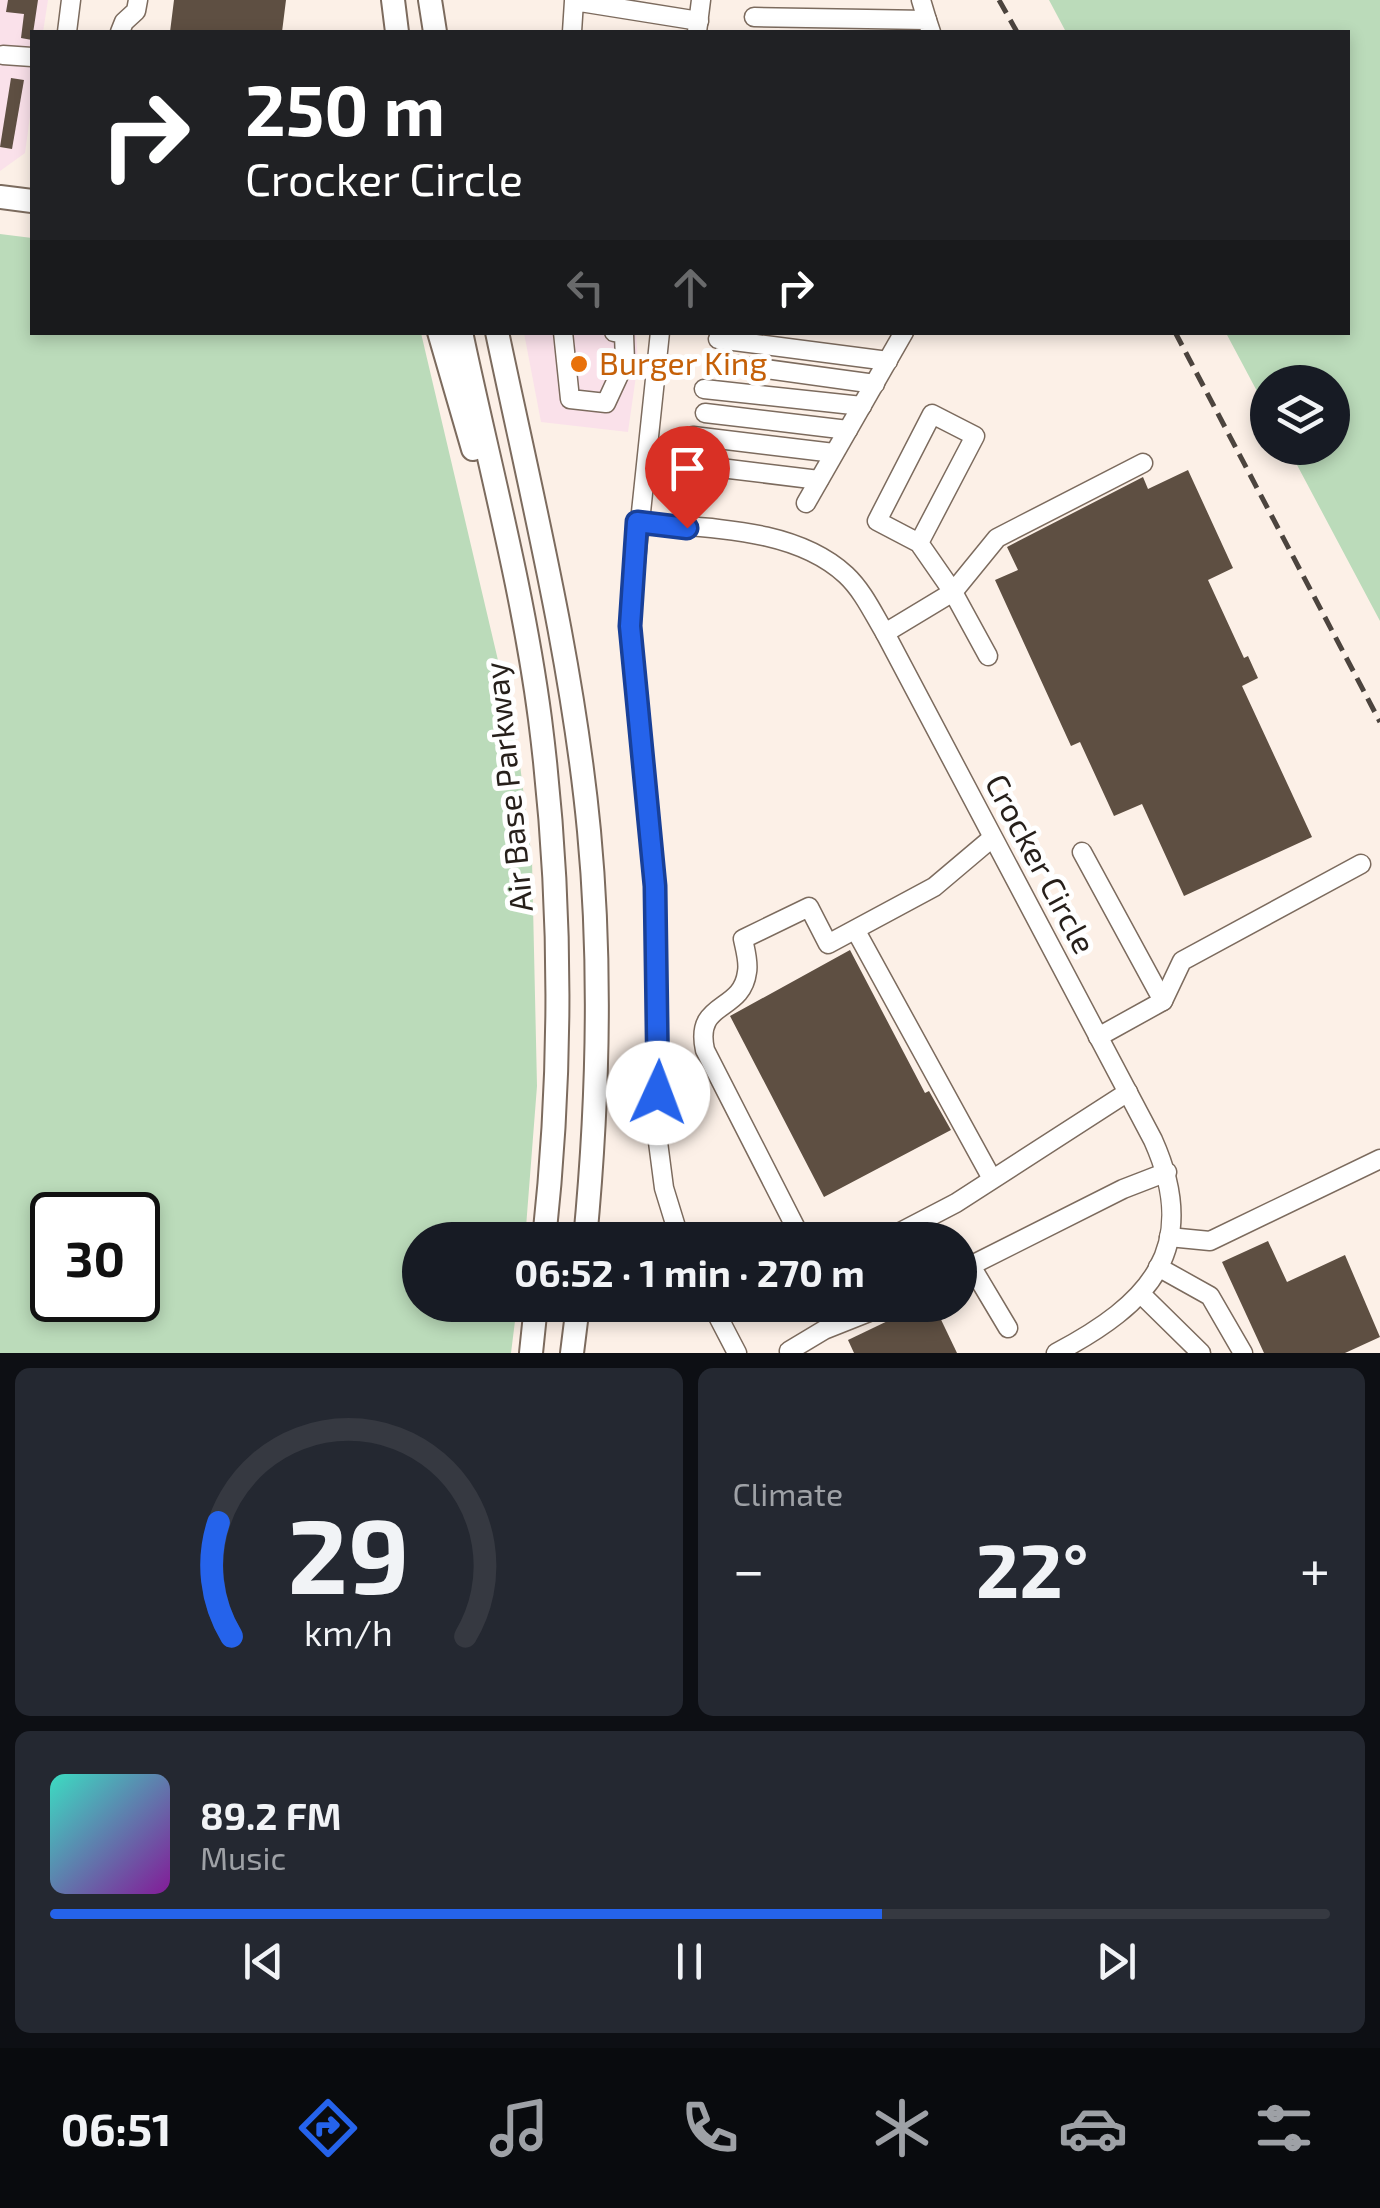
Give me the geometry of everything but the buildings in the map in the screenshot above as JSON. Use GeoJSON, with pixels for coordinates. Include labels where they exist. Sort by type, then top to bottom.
{"type":"FeatureCollection","features":[{"type":"Feature","properties":{"kind":"main road"},"geometry":{"type":"LineString","coordinates":[[392,0],[397,30]]}},
{"type":"Feature","properties":{"kind":"main road"},"geometry":{"type":"LineString","coordinates":[[430,0],[436,30]]}},
{"type":"Feature","properties":{"kind":"main road"},"geometry":{"type":"LineString","coordinates":[[0,197],[30,201]]}},
{"type":"Feature","properties":{"kind":"main road"},"geometry":{"type":"LineString","coordinates":[[441,335],[508,553]]}},
{"type":"Feature","properties":{"kind":"main road","name":"Air Base Parkway"},"geometry":{"type":"LineString","coordinates":[[462,335],[539,715],[556,893],[558,1048],[545,1222]]}},
{"type":"Feature","properties":{"kind":"main road"},"geometry":{"type":"LineString","coordinates":[[498,335],[574,708],[594,901],[597,1055],[586,1222]]}},
{"type":"Feature","properties":{"kind":"main road"},"geometry":{"type":"LineString","coordinates":[[513,335],[532,434],[540,534]]}},
{"type":"Feature","properties":{"kind":"main road"},"geometry":{"type":"LineString","coordinates":[[531,1353],[534,1322]]}},
{"type":"Feature","properties":{"kind":"main road"},"geometry":{"type":"LineString","coordinates":[[572,1353],[576,1322]]}},
{"type":"Feature","properties":{"kind":"street"},"geometry":{"type":"LineString","coordinates":[[67,30],[71,0]]}},
{"type":"Feature","properties":{"kind":"street"},"geometry":{"type":"LineString","coordinates":[[122,30],[136,12],[138,0]]}},
{"type":"Feature","properties":{"kind":"street"},"geometry":{"type":"LineString","coordinates":[[572,30],[574,0],[698,27],[701,0]]}},
{"type":"Feature","properties":{"kind":"street"},"geometry":{"type":"LineString","coordinates":[[754,18],[929,26],[922,0]]}},
{"type":"Feature","properties":{"kind":"street"},"geometry":{"type":"LineString","coordinates":[[1,57],[30,56]]}},
{"type":"Feature","properties":{"kind":"street"},"geometry":{"type":"LineString","coordinates":[[563,335],[570,399],[606,403],[625,362],[624,335]]}},
{"type":"Feature","properties":{"kind":"street"},"geometry":{"type":"LineString","coordinates":[[660,335],[637,522],[630,626],[655,886],[658,1142],[664,1188],[674,1222]]}},
{"type":"Feature","properties":{"kind":"street"},"geometry":{"type":"LineString","coordinates":[[806,503],[902,335]]}},
{"type":"Feature","properties":{"kind":"street"},"geometry":{"type":"LineString","coordinates":[[718,339],[888,361]]}},
{"type":"Feature","properties":{"kind":"street"},"geometry":{"type":"LineString","coordinates":[[715,362],[874,384]]}},
{"type":"Feature","properties":{"kind":"street"},"geometry":{"type":"LineString","coordinates":[[704,389],[862,406]]}},
{"type":"Feature","properties":{"kind":"street"},"geometry":{"type":"LineString","coordinates":[[705,413],[848,430]]}},
{"type":"Feature","properties":{"kind":"street"},"geometry":{"type":"LineString","coordinates":[[919,543],[975,436],[932,414],[876,521],[919,543],[988,656]]}},
{"type":"Feature","properties":{"kind":"street"},"geometry":{"type":"LineString","coordinates":[[693,436],[834,453]]}},
{"type":"Feature","properties":{"kind":"street"},"geometry":{"type":"LineString","coordinates":[[696,464],[820,480]]}},
{"type":"Feature","properties":{"kind":"street"},"geometry":{"type":"LineString","coordinates":[[885,633],[952,592],[997,538],[1143,464]]}},
{"type":"Feature","properties":{"kind":"street","name":"Crocker Circle"},"geometry":{"type":"LineString","coordinates":[[637,522],[797,546],[846,576],[885,633],[1128,1092],[1167,1172],[1169,1237],[1142,1294],[1104,1328],[1056,1353]]}},
{"type":"Feature","properties":{"kind":"street"},"geometry":{"type":"LineString","coordinates":[[793,1222],[706,1050],[701,1031],[709,1014],[738,996],[748,971],[743,940],[809,906],[828,944],[934,887],[992,838]]}},
{"type":"Feature","properties":{"kind":"street"},"geometry":{"type":"LineString","coordinates":[[1082,852],[1162,1001]]}},
{"type":"Feature","properties":{"kind":"street"},"geometry":{"type":"LineString","coordinates":[[1098,1037],[1162,1001],[1182,962],[1361,864]]}},
{"type":"Feature","properties":{"kind":"street"},"geometry":{"type":"LineString","coordinates":[[856,931],[991,1178]]}},
{"type":"Feature","properties":{"kind":"street"},"geometry":{"type":"LineString","coordinates":[[920,1222],[956,1203],[1128,1092]]}},
{"type":"Feature","properties":{"kind":"street"},"geometry":{"type":"LineString","coordinates":[[1169,1237],[1210,1241],[1380,1159]]}},
{"type":"Feature","properties":{"kind":"street"},"geometry":{"type":"LineString","coordinates":[[977,1262],[1123,1189],[1167,1172]]}},
{"type":"Feature","properties":{"kind":"street"},"geometry":{"type":"LineString","coordinates":[[1158,1267],[1210,1296],[1244,1353]]}},
{"type":"Feature","properties":{"kind":"street"},"geometry":{"type":"LineString","coordinates":[[977,1285],[1008,1328]]}},
{"type":"Feature","properties":{"kind":"street"},"geometry":{"type":"LineString","coordinates":[[1142,1294],[1200,1353]]}},
{"type":"Feature","properties":{"kind":"street"},"geometry":{"type":"LineString","coordinates":[[721,1322],[737,1353]]}},
{"type":"Feature","properties":{"kind":"street"},"geometry":{"type":"LineString","coordinates":[[789,1351],[844,1322]]}},
{"type":"Feature","properties":{"kind":"shaded area"},"geometry":{"type":"Polygon","coordinates":[[[0,0],[48,0],[43,30],[30,30],[30,117],[25,153],[0,171],[0,0]]]}},
{"type":"Feature","properties":{"kind":"shaded area"},"geometry":{"type":"Polygon","coordinates":[[[524,335],[636,335],[638,362],[628,432],[541,422],[524,335]]]}},
{"type":"Feature","properties":{"kind":"green space"},"geometry":{"type":"Polygon","coordinates":[[[1049,0],[1380,0],[1380,621],[1297,465],[1350,465],[1350,365],[1250,365],[1250,378],[1227,335],[1350,335],[1350,30],[1065,30],[1049,0]]]}},
{"type":"Feature","properties":{"kind":"green space"},"geometry":{"type":"Polygon","coordinates":[[[0,234],[30,238],[30,335],[421,335],[517,741],[532,860],[537,1086],[526,1222],[402,1222],[402,1322],[515,1322],[511,1353],[0,1353],[0,234]]]}},
{"type":"Feature","properties":{"kind":"railway"},"geometry":{"type":"LineString","coordinates":[[999,0],[1016,30]]}},
{"type":"Feature","properties":{"kind":"railway"},"geometry":{"type":"LineString","coordinates":[[1177,335],[1380,722]]}},
{"type":"Feature","properties":{"kind":"place","name":"Burger King"},"geometry":{"type":"Point","coordinates":[579,364]}},
{"type":"Feature","properties":{"kind":"route"},"geometry":{"type":"LineString","coordinates":[[658,1093],[655,886],[632,664],[630,599],[637,522],[687,528]]}}]}
